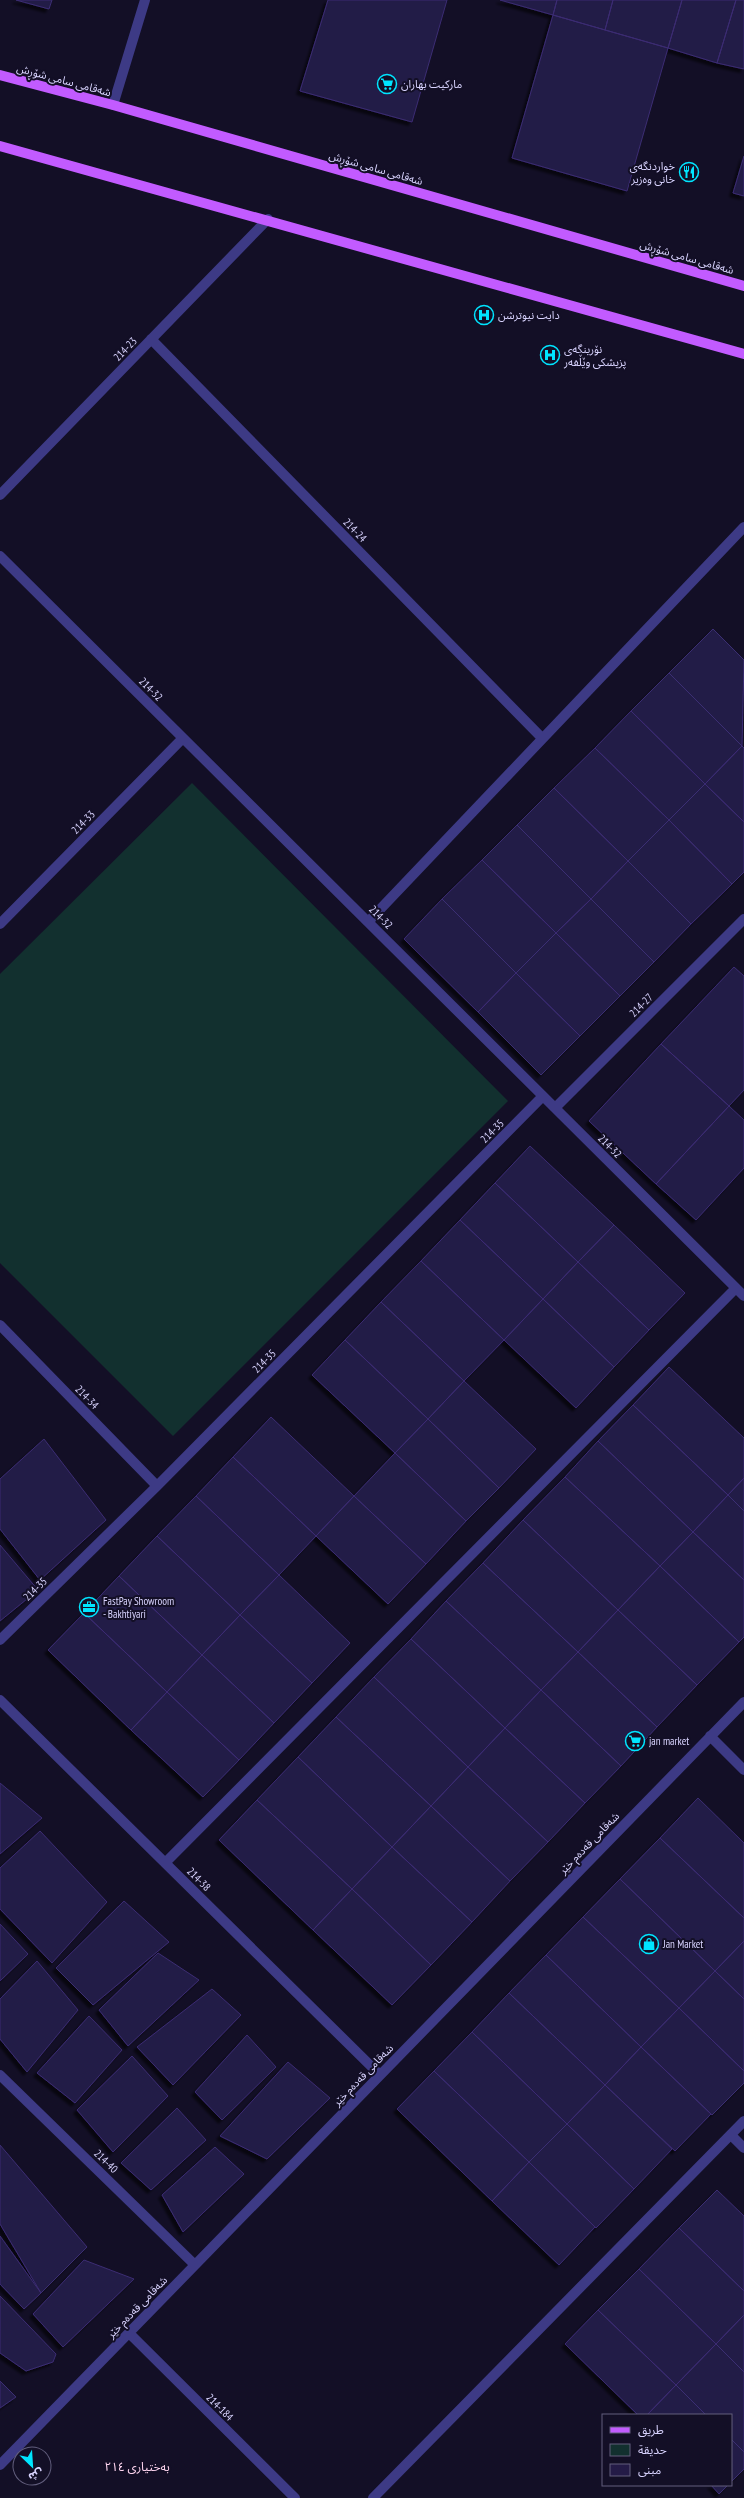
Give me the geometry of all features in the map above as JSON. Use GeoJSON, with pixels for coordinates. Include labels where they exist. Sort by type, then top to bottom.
{"type":"FeatureCollection","features":[{"type":"Feature","properties":{"kind":"main road","name":"شەقامی سامی شۆڕش"},"geometry":{"type":"LineString","coordinates":[[0,75],[113,105],[744,286]]}},
{"type":"Feature","properties":{"kind":"main road"},"geometry":{"type":"LineString","coordinates":[[0,146],[268,219],[744,354]]}},
{"type":"Feature","properties":{"kind":"street"},"geometry":{"type":"LineString","coordinates":[[113,105],[146,0]]}},
{"type":"Feature","properties":{"kind":"street","name":"214-23"},"geometry":{"type":"LineString","coordinates":[[0,495],[268,219]]}},
{"type":"Feature","properties":{"kind":"street","name":"214-24"},"geometry":{"type":"LineString","coordinates":[[151,339],[542,738]]}},
{"type":"Feature","properties":{"kind":"street"},"geometry":{"type":"LineString","coordinates":[[368,922],[744,527]]}},
{"type":"Feature","properties":{"kind":"street","name":"214-32"},"geometry":{"type":"LineString","coordinates":[[0,556],[744,1296]]}},
{"type":"Feature","properties":{"kind":"street","name":"214-33"},"geometry":{"type":"LineString","coordinates":[[0,924],[183,738]]}},
{"type":"Feature","properties":{"kind":"street","name":"214-27"},"geometry":{"type":"LineString","coordinates":[[555,1108],[744,919]]}},
{"type":"Feature","properties":{"kind":"street","name":"214-35"},"geometry":{"type":"LineString","coordinates":[[0,1640],[157,1486],[543,1096]]}},
{"type":"Feature","properties":{"kind":"street"},"geometry":{"type":"LineString","coordinates":[[165,1862],[736,1288]]}},
{"type":"Feature","properties":{"kind":"street","name":"214-34"},"geometry":{"type":"LineString","coordinates":[[0,1325],[157,1486]]}},
{"type":"Feature","properties":{"kind":"street","name":"214-38"},"geometry":{"type":"LineString","coordinates":[[0,1700],[380,2075]]}},
{"type":"Feature","properties":{"kind":"street","name":"شەقامی قەدەم خێر"},"geometry":{"type":"LineString","coordinates":[[0,2465],[744,1702]]}},
{"type":"Feature","properties":{"kind":"street"},"geometry":{"type":"LineString","coordinates":[[710,1736],[744,1770]]}},
{"type":"Feature","properties":{"kind":"street","name":"214-40"},"geometry":{"type":"LineString","coordinates":[[0,2075],[195,2265]]}},
{"type":"Feature","properties":{"kind":"street"},"geometry":{"type":"LineString","coordinates":[[372,2498],[744,2122]]}},
{"type":"Feature","properties":{"kind":"street"},"geometry":{"type":"LineString","coordinates":[[731,2135],[744,2148]]}},
{"type":"Feature","properties":{"kind":"street","name":"214-184"},"geometry":{"type":"LineString","coordinates":[[129,2333],[295,2498]]}},
{"type":"Feature","properties":{"kind":"green space"},"geometry":{"type":"Polygon","coordinates":[[[192,783],[508,1101],[173,1436],[0,1263],[0,974],[192,783]]]}},
{"type":"Feature","properties":{"kind":"building"},"geometry":{"type":"Polygon","coordinates":[[[16,0],[52,0],[49,9],[16,0]]]}},
{"type":"Feature","properties":{"kind":"building"},"geometry":{"type":"Polygon","coordinates":[[[328,0],[447,0],[412,122],[300,91],[328,0]]]}},
{"type":"Feature","properties":{"kind":"building"},"geometry":{"type":"Polygon","coordinates":[[[500,0],[557,0],[553,15],[500,0]]]}},
{"type":"Feature","properties":{"kind":"building"},"geometry":{"type":"Polygon","coordinates":[[[557,0],[613,0],[605,30],[553,15],[557,0]]]}},
{"type":"Feature","properties":{"kind":"building"},"geometry":{"type":"Polygon","coordinates":[[[613,0],[682,0],[668,48],[605,30],[613,0]]]}},
{"type":"Feature","properties":{"kind":"building"},"geometry":{"type":"Polygon","coordinates":[[[682,0],[736,0],[717,63],[668,48],[682,0]]]}},
{"type":"Feature","properties":{"kind":"building"},"geometry":{"type":"Polygon","coordinates":[[[736,0],[744,0],[744,69],[717,63],[736,0]]]}},
{"type":"Feature","properties":{"kind":"building"},"geometry":{"type":"Polygon","coordinates":[[[553,15],[668,48],[627,191],[512,158],[553,15]]]}},
{"type":"Feature","properties":{"kind":"building"},"geometry":{"type":"Polygon","coordinates":[[[744,156],[744,196],[733,193],[744,156]]]}},
{"type":"Feature","properties":{"kind":"building"},"geometry":{"type":"Polygon","coordinates":[[[713,629],[744,660],[742,746],[669,673],[713,629]]]}},
{"type":"Feature","properties":{"kind":"building"},"geometry":{"type":"Polygon","coordinates":[[[669,673],[742,746],[705,784],[631,711],[669,673]]]}},
{"type":"Feature","properties":{"kind":"building"},"geometry":{"type":"Polygon","coordinates":[[[631,711],[705,784],[669,820],[595,748],[631,711]]]}},
{"type":"Feature","properties":{"kind":"building"},"geometry":{"type":"Polygon","coordinates":[[[742,746],[744,748],[744,822],[705,784],[742,746]]]}},
{"type":"Feature","properties":{"kind":"building"},"geometry":{"type":"Polygon","coordinates":[[[595,748],[669,820],[628,861],[554,788],[595,748]]]}},
{"type":"Feature","properties":{"kind":"building"},"geometry":{"type":"Polygon","coordinates":[[[705,784],[744,822],[744,872],[732,884],[669,820],[705,784]]]}},
{"type":"Feature","properties":{"kind":"building"},"geometry":{"type":"Polygon","coordinates":[[[554,788],[628,861],[591,899],[517,825],[554,788]]]}},
{"type":"Feature","properties":{"kind":"building"},"geometry":{"type":"Polygon","coordinates":[[[669,820],[732,884],[691,924],[628,861],[669,820]]]}},
{"type":"Feature","properties":{"kind":"building"},"geometry":{"type":"Polygon","coordinates":[[[517,825],[591,899],[556,933],[482,860],[517,825]]]}},
{"type":"Feature","properties":{"kind":"building"},"geometry":{"type":"Polygon","coordinates":[[[482,860],[556,933],[516,973],[442,899],[482,860]]]}},
{"type":"Feature","properties":{"kind":"building"},"geometry":{"type":"Polygon","coordinates":[[[628,861],[691,924],[654,962],[591,899],[628,861]]]}},
{"type":"Feature","properties":{"kind":"building"},"geometry":{"type":"Polygon","coordinates":[[[442,899],[516,973],[478,1012],[404,939],[442,899]]]}},
{"type":"Feature","properties":{"kind":"building"},"geometry":{"type":"Polygon","coordinates":[[[591,899],[654,962],[620,996],[556,933],[591,899]]]}},
{"type":"Feature","properties":{"kind":"building"},"geometry":{"type":"Polygon","coordinates":[[[556,933],[620,996],[580,1036],[516,973],[556,933]]]}},
{"type":"Feature","properties":{"kind":"building"},"geometry":{"type":"Polygon","coordinates":[[[734,967],[744,976],[744,1090],[729,1106],[661,1044],[734,967]]]}},
{"type":"Feature","properties":{"kind":"building"},"geometry":{"type":"Polygon","coordinates":[[[516,973],[580,1036],[541,1075],[478,1012],[516,973]]]}},
{"type":"Feature","properties":{"kind":"building"},"geometry":{"type":"Polygon","coordinates":[[[661,1044],[729,1106],[656,1184],[589,1121],[661,1044]]]}},
{"type":"Feature","properties":{"kind":"building"},"geometry":{"type":"Polygon","coordinates":[[[729,1106],[744,1120],[744,1168],[696,1220],[656,1184],[729,1106]]]}},
{"type":"Feature","properties":{"kind":"building"},"geometry":{"type":"Polygon","coordinates":[[[530,1146],[614,1225],[578,1262],[495,1183],[530,1146]]]}},
{"type":"Feature","properties":{"kind":"building"},"geometry":{"type":"Polygon","coordinates":[[[495,1183],[578,1262],[543,1299],[460,1220],[495,1183]]]}},
{"type":"Feature","properties":{"kind":"building"},"geometry":{"type":"Polygon","coordinates":[[[460,1220],[543,1299],[504,1340],[421,1261],[460,1220]]]}},
{"type":"Feature","properties":{"kind":"building"},"geometry":{"type":"Polygon","coordinates":[[[614,1225],[685,1293],[649,1330],[578,1262],[614,1225]]]}},
{"type":"Feature","properties":{"kind":"building"},"geometry":{"type":"Polygon","coordinates":[[[421,1261],[504,1340],[464,1381],[381,1302],[421,1261]]]}},
{"type":"Feature","properties":{"kind":"building"},"geometry":{"type":"Polygon","coordinates":[[[578,1262],[649,1330],[614,1367],[543,1299],[578,1262]]]}},
{"type":"Feature","properties":{"kind":"building"},"geometry":{"type":"Polygon","coordinates":[[[543,1299],[614,1367],[576,1408],[504,1340],[543,1299]]]}},
{"type":"Feature","properties":{"kind":"building"},"geometry":{"type":"Polygon","coordinates":[[[381,1302],[464,1381],[428,1419],[345,1340],[381,1302]]]}},
{"type":"Feature","properties":{"kind":"building"},"geometry":{"type":"Polygon","coordinates":[[[345,1340],[428,1419],[395,1453],[312,1375],[345,1340]]]}},
{"type":"Feature","properties":{"kind":"building"},"geometry":{"type":"Polygon","coordinates":[[[669,1367],[744,1438],[744,1478],[728,1495],[633,1405],[669,1367]]]}},
{"type":"Feature","properties":{"kind":"building"},"geometry":{"type":"Polygon","coordinates":[[[464,1381],[536,1449],[499,1488],[428,1419],[464,1381]]]}},
{"type":"Feature","properties":{"kind":"building"},"geometry":{"type":"Polygon","coordinates":[[[633,1405],[728,1495],[693,1532],[598,1441],[633,1405]]]}},
{"type":"Feature","properties":{"kind":"building"},"geometry":{"type":"Polygon","coordinates":[[[271,1417],[354,1496],[316,1536],[233,1457],[271,1417]]]}},
{"type":"Feature","properties":{"kind":"building"},"geometry":{"type":"Polygon","coordinates":[[[428,1419],[499,1488],[466,1521],[395,1453],[428,1419]]]}},
{"type":"Feature","properties":{"kind":"building"},"geometry":{"type":"Polygon","coordinates":[[[44,1439],[106,1520],[40,1580],[0,1529],[0,1479],[44,1439]]]}},
{"type":"Feature","properties":{"kind":"building"},"geometry":{"type":"Polygon","coordinates":[[[598,1441],[693,1532],[660,1566],[565,1477],[598,1441]]]}},
{"type":"Feature","properties":{"kind":"building"},"geometry":{"type":"Polygon","coordinates":[[[395,1453],[466,1521],[426,1564],[354,1496],[395,1453]]]}},
{"type":"Feature","properties":{"kind":"building"},"geometry":{"type":"Polygon","coordinates":[[[233,1457],[316,1536],[279,1575],[196,1496],[233,1457]]]}},
{"type":"Feature","properties":{"kind":"building"},"geometry":{"type":"Polygon","coordinates":[[[565,1477],[660,1566],[618,1610],[523,1520],[565,1477]]]}},
{"type":"Feature","properties":{"kind":"building"},"geometry":{"type":"Polygon","coordinates":[[[744,1478],[744,1511],[728,1495],[744,1478]]]}},
{"type":"Feature","properties":{"kind":"building"},"geometry":{"type":"Polygon","coordinates":[[[728,1495],[744,1511],[744,1580],[693,1532],[728,1495]]]}},
{"type":"Feature","properties":{"kind":"building"},"geometry":{"type":"Polygon","coordinates":[[[196,1496],[279,1575],[240,1615],[157,1536],[196,1496]]]}},
{"type":"Feature","properties":{"kind":"building"},"geometry":{"type":"Polygon","coordinates":[[[354,1496],[426,1564],[388,1604],[316,1536],[354,1496]]]}},
{"type":"Feature","properties":{"kind":"building"},"geometry":{"type":"Polygon","coordinates":[[[523,1520],[618,1610],[578,1652],[483,1563],[523,1520]]]}},
{"type":"Feature","properties":{"kind":"building"},"geometry":{"type":"Polygon","coordinates":[[[693,1532],[744,1580],[744,1637],[739,1642],[660,1566],[693,1532]]]}},
{"type":"Feature","properties":{"kind":"building"},"geometry":{"type":"Polygon","coordinates":[[[157,1536],[240,1615],[202,1655],[119,1576],[157,1536]]]}},
{"type":"Feature","properties":{"kind":"building"},"geometry":{"type":"Polygon","coordinates":[[[0,1545],[38,1590],[0,1621],[0,1545]]]}},
{"type":"Feature","properties":{"kind":"building"},"geometry":{"type":"Polygon","coordinates":[[[483,1563],[578,1652],[541,1690],[446,1601],[483,1563]]]}},
{"type":"Feature","properties":{"kind":"building"},"geometry":{"type":"Polygon","coordinates":[[[660,1566],[739,1642],[697,1685],[618,1610],[660,1566]]]}},
{"type":"Feature","properties":{"kind":"building"},"geometry":{"type":"Polygon","coordinates":[[[279,1575],[350,1643],[312,1683],[240,1615],[279,1575]]]}},
{"type":"Feature","properties":{"kind":"building"},"geometry":{"type":"Polygon","coordinates":[[[119,1576],[202,1655],[167,1692],[84,1613],[119,1576]]]}},
{"type":"Feature","properties":{"kind":"building"},"geometry":{"type":"Polygon","coordinates":[[[446,1601],[541,1690],[505,1728],[411,1639],[446,1601]]]}},
{"type":"Feature","properties":{"kind":"building"},"geometry":{"type":"Polygon","coordinates":[[[618,1610],[697,1685],[657,1727],[578,1652],[618,1610]]]}},
{"type":"Feature","properties":{"kind":"building"},"geometry":{"type":"Polygon","coordinates":[[[84,1613],[167,1692],[131,1730],[48,1650],[84,1613]]]}},
{"type":"Feature","properties":{"kind":"building"},"geometry":{"type":"Polygon","coordinates":[[[240,1615],[312,1683],[274,1723],[202,1655],[240,1615]]]}},
{"type":"Feature","properties":{"kind":"building"},"geometry":{"type":"Polygon","coordinates":[[[411,1639],[505,1728],[468,1767],[374,1677],[411,1639]]]}},
{"type":"Feature","properties":{"kind":"building"},"geometry":{"type":"Polygon","coordinates":[[[578,1652],[657,1727],[621,1766],[541,1690],[578,1652]]]}},
{"type":"Feature","properties":{"kind":"building"},"geometry":{"type":"Polygon","coordinates":[[[202,1655],[274,1723],[239,1760],[167,1692],[202,1655]]]}},
{"type":"Feature","properties":{"kind":"building"},"geometry":{"type":"Polygon","coordinates":[[[374,1677],[468,1767],[431,1806],[336,1717],[374,1677]]]}},
{"type":"Feature","properties":{"kind":"building"},"geometry":{"type":"Polygon","coordinates":[[[541,1690],[621,1766],[585,1803],[505,1728],[541,1690]]]}},
{"type":"Feature","properties":{"kind":"building"},"geometry":{"type":"Polygon","coordinates":[[[167,1692],[239,1760],[203,1797],[131,1730],[167,1692]]]}},
{"type":"Feature","properties":{"kind":"building"},"geometry":{"type":"Polygon","coordinates":[[[336,1717],[431,1806],[392,1847],[298,1757],[336,1717]]]}},
{"type":"Feature","properties":{"kind":"building"},"geometry":{"type":"Polygon","coordinates":[[[505,1728],[585,1803],[548,1842],[468,1767],[505,1728]]]}},
{"type":"Feature","properties":{"kind":"building"},"geometry":{"type":"Polygon","coordinates":[[[298,1757],[392,1847],[352,1889],[257,1800],[298,1757]]]}},
{"type":"Feature","properties":{"kind":"building"},"geometry":{"type":"Polygon","coordinates":[[[468,1767],[548,1842],[510,1881],[431,1806],[468,1767]]]}},
{"type":"Feature","properties":{"kind":"building"},"geometry":{"type":"Polygon","coordinates":[[[0,1783],[42,1818],[0,1854],[0,1783]]]}},
{"type":"Feature","properties":{"kind":"building"},"geometry":{"type":"Polygon","coordinates":[[[698,1798],[744,1843],[744,1918],[660,1838],[698,1798]]]}},
{"type":"Feature","properties":{"kind":"building"},"geometry":{"type":"Polygon","coordinates":[[[257,1800],[352,1889],[313,1930],[219,1840],[257,1800]]]}},
{"type":"Feature","properties":{"kind":"building"},"geometry":{"type":"Polygon","coordinates":[[[431,1806],[510,1881],[472,1922],[392,1847],[431,1806]]]}},
{"type":"Feature","properties":{"kind":"building"},"geometry":{"type":"Polygon","coordinates":[[[40,1831],[107,1902],[52,1963],[0,1909],[0,1868],[40,1831]]]}},
{"type":"Feature","properties":{"kind":"building"},"geometry":{"type":"Polygon","coordinates":[[[660,1838],[744,1918],[744,1941],[715,1971],[620,1879],[660,1838]]]}},
{"type":"Feature","properties":{"kind":"building"},"geometry":{"type":"Polygon","coordinates":[[[392,1847],[472,1922],[431,1965],[352,1889],[392,1847]]]}},
{"type":"Feature","properties":{"kind":"building","name":"Jan Market"},"geometry":{"type":"Polygon","coordinates":[[[620,1879],[715,1971],[679,2008],[583,1917],[620,1879]]]}},
{"type":"Feature","properties":{"kind":"building"},"geometry":{"type":"Polygon","coordinates":[[[352,1889],[431,1965],[392,2005],[313,1930],[352,1889]]]}},
{"type":"Feature","properties":{"kind":"building"},"geometry":{"type":"Polygon","coordinates":[[[124,1901],[169,1942],[93,2005],[56,1968],[124,1901]]]}},
{"type":"Feature","properties":{"kind":"building"},"geometry":{"type":"Polygon","coordinates":[[[583,1917],[679,2008],[641,2047],[546,1955],[583,1917]]]}},
{"type":"Feature","properties":{"kind":"building"},"geometry":{"type":"Polygon","coordinates":[[[0,1924],[28,1954],[0,1981],[0,1924]]]}},
{"type":"Feature","properties":{"kind":"building"},"geometry":{"type":"Polygon","coordinates":[[[744,1941],[744,1999],[715,1971],[744,1941]]]}},
{"type":"Feature","properties":{"kind":"building"},"geometry":{"type":"Polygon","coordinates":[[[158,1953],[199,1980],[128,2046],[99,2010],[158,1953]]]}},
{"type":"Feature","properties":{"kind":"building"},"geometry":{"type":"Polygon","coordinates":[[[546,1955],[641,2047],[605,2085],[509,1993],[546,1955]]]}},
{"type":"Feature","properties":{"kind":"building"},"geometry":{"type":"Polygon","coordinates":[[[37,1961],[78,2010],[27,2072],[0,2039],[0,1999],[37,1961]]]}},
{"type":"Feature","properties":{"kind":"building"},"geometry":{"type":"Polygon","coordinates":[[[715,1971],[744,1999],[744,2071],[679,2008],[715,1971]]]}},
{"type":"Feature","properties":{"kind":"building"},"geometry":{"type":"Polygon","coordinates":[[[212,1989],[241,2015],[173,2085],[137,2047],[212,1989]]]}},
{"type":"Feature","properties":{"kind":"building"},"geometry":{"type":"Polygon","coordinates":[[[509,1993],[605,2085],[567,2124],[472,2032],[509,1993]]]}},
{"type":"Feature","properties":{"kind":"building"},"geometry":{"type":"Polygon","coordinates":[[[679,2008],[744,2071],[744,2083],[712,2115],[641,2047],[679,2008]]]}},
{"type":"Feature","properties":{"kind":"building"},"geometry":{"type":"Polygon","coordinates":[[[89,2016],[122,2050],[75,2103],[37,2073],[89,2016]]]}},
{"type":"Feature","properties":{"kind":"building"},"geometry":{"type":"Polygon","coordinates":[[[472,2032],[567,2124],[529,2162],[434,2071],[472,2032]]]}},
{"type":"Feature","properties":{"kind":"building"},"geometry":{"type":"Polygon","coordinates":[[[247,2035],[276,2067],[222,2120],[195,2092],[247,2035]]]}},
{"type":"Feature","properties":{"kind":"building"},"geometry":{"type":"Polygon","coordinates":[[[641,2047],[711,2114],[675,2151],[605,2085],[641,2047]]]}},
{"type":"Feature","properties":{"kind":"building"},"geometry":{"type":"Polygon","coordinates":[[[132,2056],[168,2096],[113,2152],[77,2110],[132,2056]]]}},
{"type":"Feature","properties":{"kind":"building"},"geometry":{"type":"Polygon","coordinates":[[[288,2062],[330,2098],[267,2159],[220,2136],[288,2062]]]}},
{"type":"Feature","properties":{"kind":"building"},"geometry":{"type":"Polygon","coordinates":[[[434,2071],[529,2162],[492,2201],[397,2109],[434,2071]]]}},
{"type":"Feature","properties":{"kind":"building"},"geometry":{"type":"Polygon","coordinates":[[[605,2085],[672,2149],[634,2189],[567,2124],[605,2085]]]}},
{"type":"Feature","properties":{"kind":"building"},"geometry":{"type":"Polygon","coordinates":[[[177,2108],[206,2140],[151,2190],[121,2163],[177,2108]]]}},
{"type":"Feature","properties":{"kind":"building"},"geometry":{"type":"Polygon","coordinates":[[[567,2124],[634,2189],[596,2228],[529,2162],[567,2124]]]}},
{"type":"Feature","properties":{"kind":"building"},"geometry":{"type":"Polygon","coordinates":[[[0,2145],[87,2247],[41,2293],[0,2224],[0,2145]]]}},
{"type":"Feature","properties":{"kind":"building"},"geometry":{"type":"Polygon","coordinates":[[[215,2147],[244,2174],[183,2232],[162,2195],[215,2147]]]}},
{"type":"Feature","properties":{"kind":"building"},"geometry":{"type":"Polygon","coordinates":[[[529,2162],[595,2227],[559,2265],[492,2201],[529,2162]]]}},
{"type":"Feature","properties":{"kind":"building"},"geometry":{"type":"Polygon","coordinates":[[[717,2190],[744,2216],[744,2291],[679,2228],[717,2190]]]}},
{"type":"Feature","properties":{"kind":"building"},"geometry":{"type":"Polygon","coordinates":[[[679,2228],[744,2291],[744,2315],[716,2344],[639,2269],[679,2228]]]}},
{"type":"Feature","properties":{"kind":"building"},"geometry":{"type":"Polygon","coordinates":[[[0,2236],[41,2293],[24,2309],[0,2284],[0,2236]]]}},
{"type":"Feature","properties":{"kind":"building"},"geometry":{"type":"Polygon","coordinates":[[[84,2260],[134,2279],[63,2347],[33,2314],[84,2260]]]}},
{"type":"Feature","properties":{"kind":"building"},"geometry":{"type":"Polygon","coordinates":[[[639,2269],[716,2344],[676,2385],[598,2310],[639,2269]]]}},
{"type":"Feature","properties":{"kind":"building"},"geometry":{"type":"Polygon","coordinates":[[[0,2296],[56,2354],[53,2362],[26,2371],[0,2353],[0,2296]]]}},
{"type":"Feature","properties":{"kind":"building"},"geometry":{"type":"Polygon","coordinates":[[[598,2310],[676,2385],[648,2414],[637,2414],[565,2344],[598,2310]]]}},
{"type":"Feature","properties":{"kind":"building"},"geometry":{"type":"Polygon","coordinates":[[[744,2315],[744,2372],[716,2344],[744,2315]]]}},
{"type":"Feature","properties":{"kind":"building"},"geometry":{"type":"Polygon","coordinates":[[[716,2344],[744,2372],[744,2452],[732,2440],[732,2414],[705,2414],[676,2385],[716,2344]]]}},
{"type":"Feature","properties":{"kind":"building"},"geometry":{"type":"Polygon","coordinates":[[[0,2381],[16,2397],[0,2408],[0,2381]]]}},
{"type":"Feature","properties":{"kind":"building"},"geometry":{"type":"Polygon","coordinates":[[[676,2385],[705,2414],[648,2414],[676,2385]]]}},
{"type":"Feature","properties":{"kind":"building"},"geometry":{"type":"Polygon","coordinates":[[[732,2440],[744,2452],[744,2469],[732,2481],[732,2440]]]}},
{"type":"Feature","properties":{"kind":"building"},"geometry":{"type":"Polygon","coordinates":[[[712,2486],[727,2486],[719,2494],[712,2486]]]}},
{"type":"Feature","properties":{"kind":"place","name":"مارکیت بهاران"},"geometry":{"type":"Point","coordinates":[387,84]}},
{"type":"Feature","properties":{"kind":"place","name":"خواردنگەی خانی وەزیر"},"geometry":{"type":"Point","coordinates":[689,172]}},
{"type":"Feature","properties":{"kind":"place","name":"دايت نيوترشن"},"geometry":{"type":"Point","coordinates":[484,315]}},
{"type":"Feature","properties":{"kind":"place","name":"نۆرینگەی پزیشکی وێڵفەر"},"geometry":{"type":"Point","coordinates":[550,355]}},
{"type":"Feature","properties":{"kind":"place","name":"FastPay Showroom - Bakhtiyari"},"geometry":{"type":"Point","coordinates":[89,1607]}},
{"type":"Feature","properties":{"kind":"place","name":"jan market"},"geometry":{"type":"Point","coordinates":[635,1741]}},
{"type":"Feature","properties":{"kind":"place","name":"Jan Market"},"geometry":{"type":"Point","coordinates":[649,1944]}},
{"type":"Feature","properties":{"kind":"district","name":"بەختیاری ٢١٤"},"geometry":{"type":"Point","coordinates":[137,2467]}}]}
